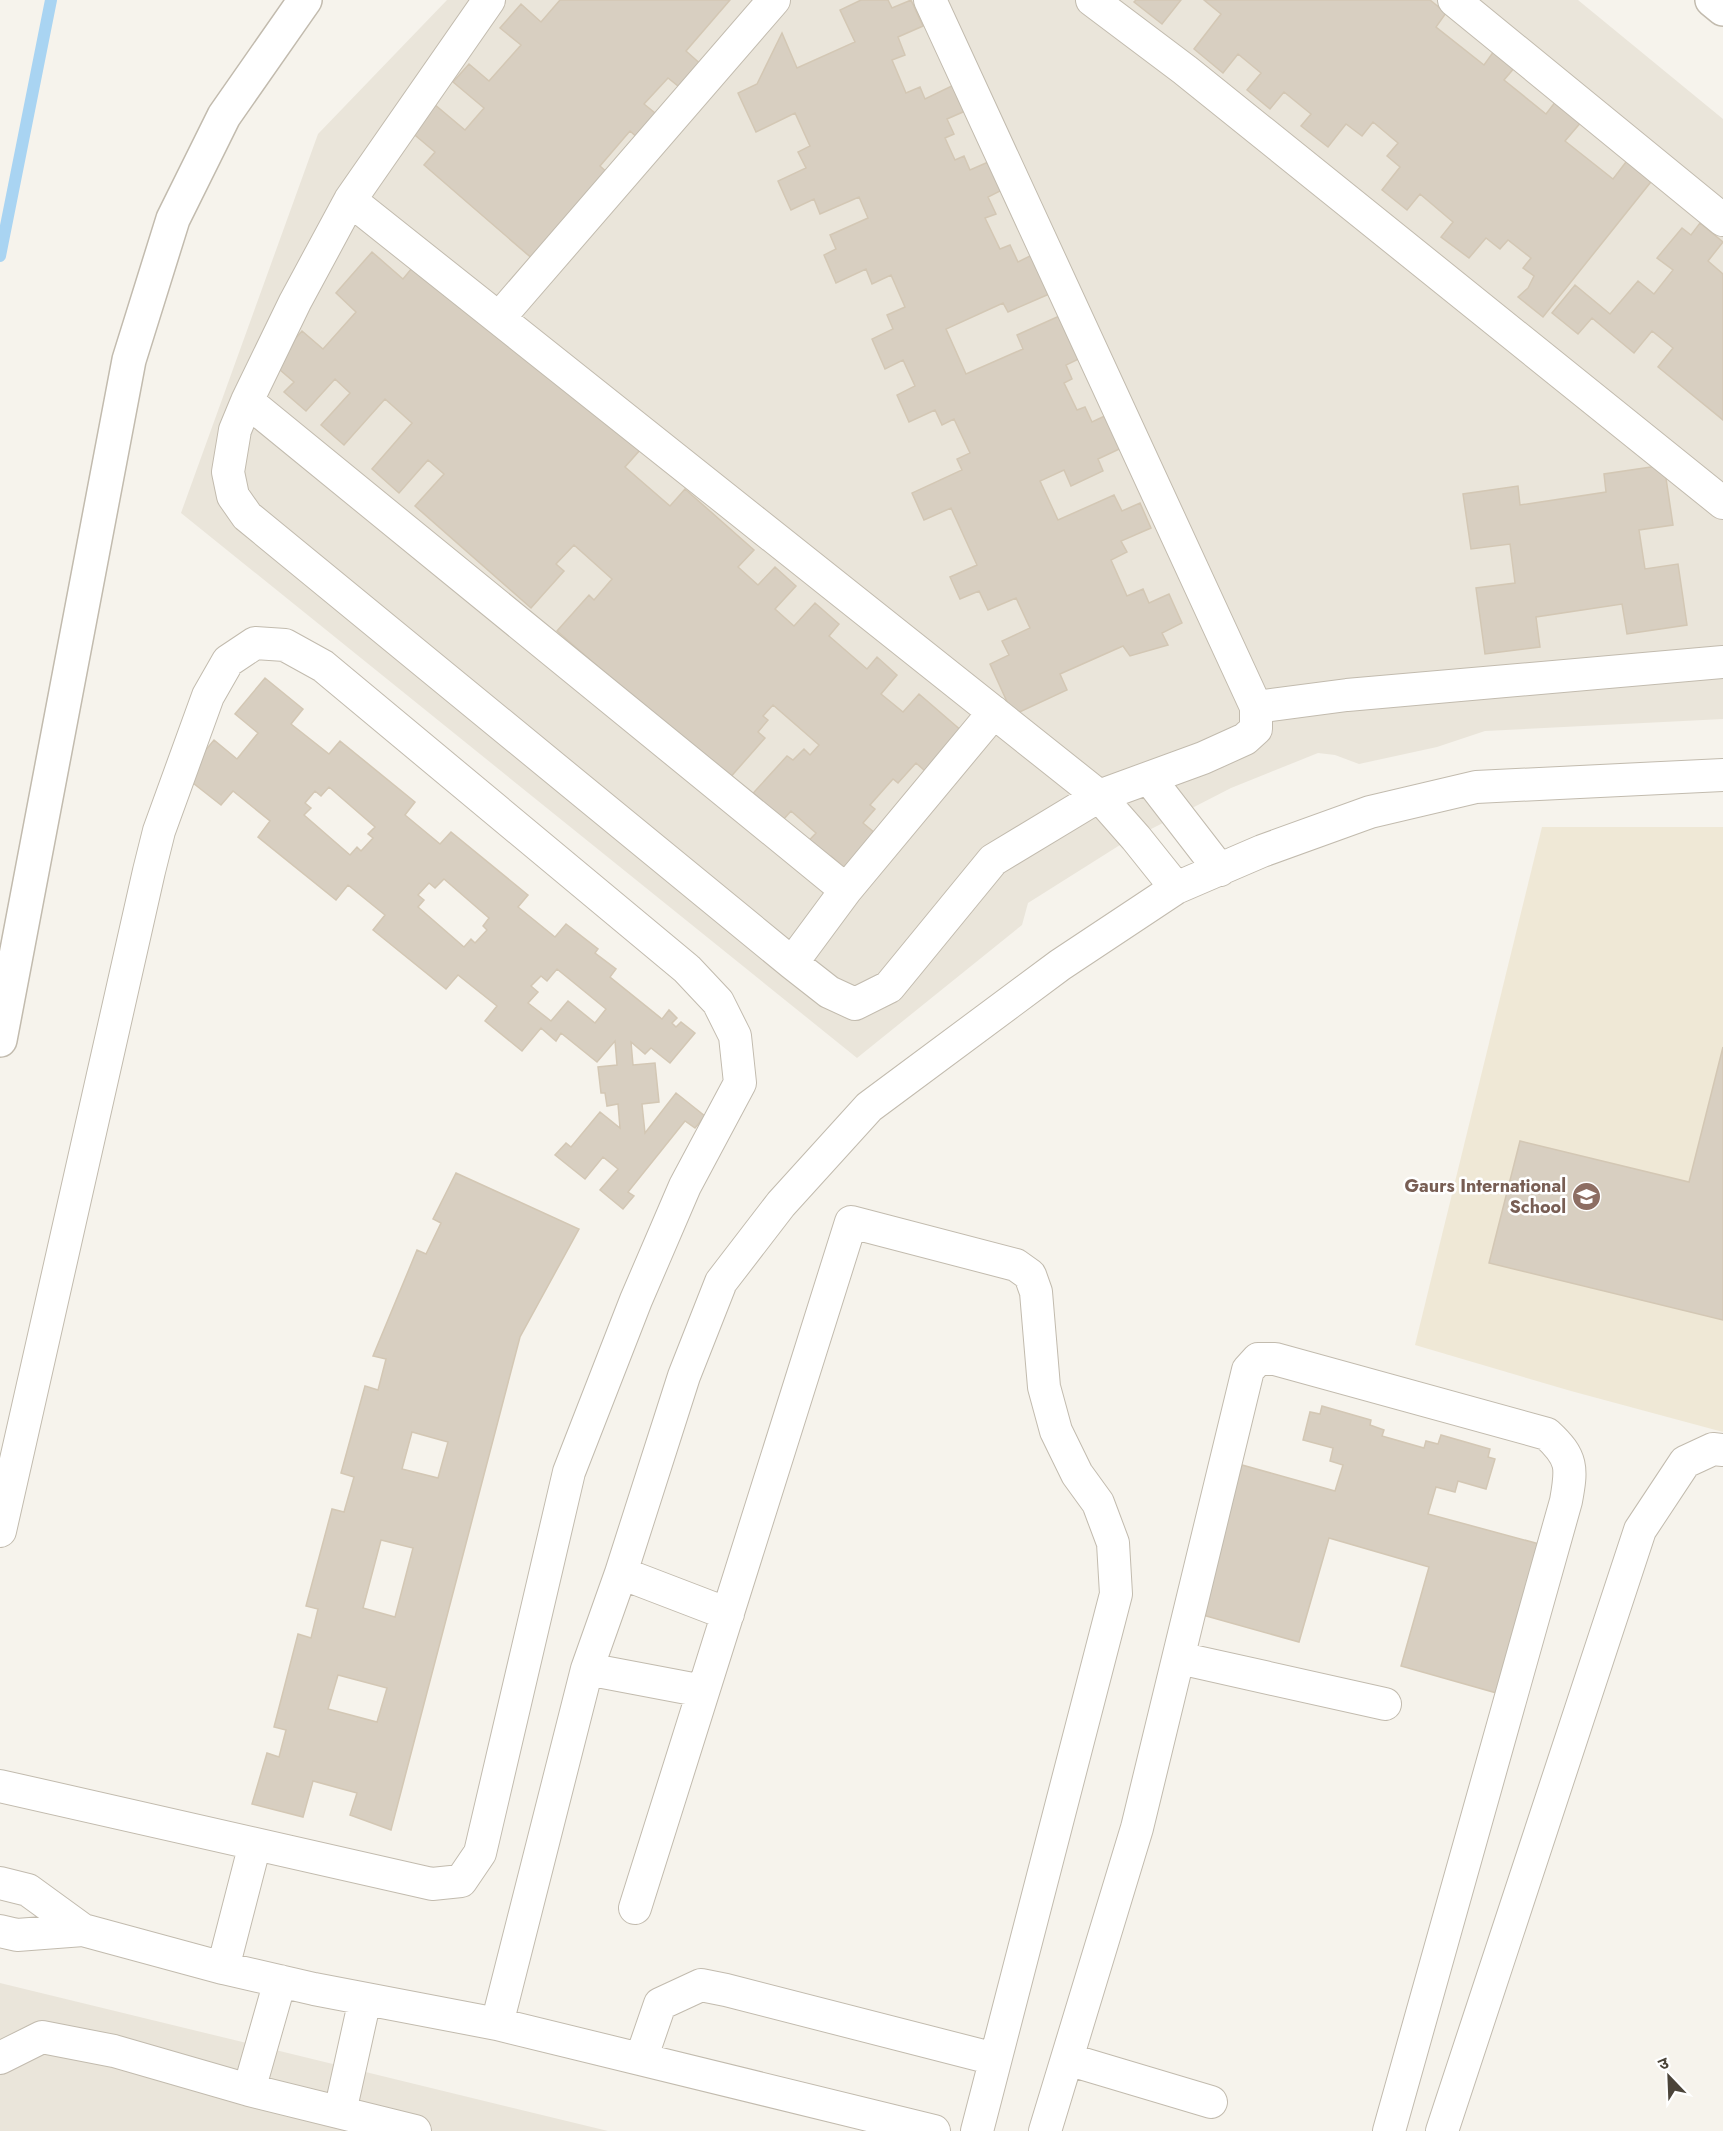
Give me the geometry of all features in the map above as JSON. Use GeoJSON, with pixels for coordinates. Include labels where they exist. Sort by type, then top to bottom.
{"type":"FeatureCollection","features":[{"type":"Feature","properties":{"kind":"street"},"geometry":{"type":"LineString","coordinates":[[0,1040],[129,360],[173,219],[224,116],[305,0]]}},
{"type":"Feature","properties":{"kind":"street"},"geometry":{"type":"LineString","coordinates":[[489,0],[350,200],[295,302],[236,430],[228,472],[233,496],[248,516],[792,963],[829,992],[855,1004],[889,987],[993,860],[1099,796],[1203,758],[1245,739],[1256,729],[1256,708],[930,0]]}},
{"type":"Feature","properties":{"kind":"street"},"geometry":{"type":"LineString","coordinates":[[499,318],[774,0]]}},
{"type":"Feature","properties":{"kind":"street"},"geometry":{"type":"LineString","coordinates":[[1092,0],[1185,70],[1723,503]]}},
{"type":"Feature","properties":{"kind":"street"},"geometry":{"type":"LineString","coordinates":[[1454,0],[1723,220]]}},
{"type":"Feature","properties":{"kind":"street"},"geometry":{"type":"LineString","coordinates":[[1712,0],[1723,9]]}},
{"type":"Feature","properties":{"kind":"street"},"geometry":{"type":"LineString","coordinates":[[350,200],[1099,796],[1176,888]]}},
{"type":"Feature","properties":{"kind":"street"},"geometry":{"type":"LineString","coordinates":[[248,401],[846,890]]}},
{"type":"Feature","properties":{"kind":"street"},"geometry":{"type":"LineString","coordinates":[[0,1531],[159,831],[208,696],[228,661],[255,643],[285,645],[323,666],[687,969],[718,1002],[735,1036],[740,1083],[685,1186],[636,1300],[569,1473],[480,1853],[461,1881],[432,1884],[0,1786]]}},
{"type":"Feature","properties":{"kind":"street"},"geometry":{"type":"LineString","coordinates":[[1256,708],[1347,695],[1723,662]]}},
{"type":"Feature","properties":{"kind":"street"},"geometry":{"type":"LineString","coordinates":[[792,963],[846,890],[994,712]]}},
{"type":"Feature","properties":{"kind":"street"},"geometry":{"type":"LineString","coordinates":[[497,2024],[587,1669],[621,1573],[684,1376],[721,1282],[781,1204],[869,1107],[1060,965],[1176,888],[1262,851],[1370,812],[1476,788],[1723,775]]}},
{"type":"Feature","properties":{"kind":"street"},"geometry":{"type":"LineString","coordinates":[[1149,778],[1220,870]]}},
{"type":"Feature","properties":{"kind":"street"},"geometry":{"type":"LineString","coordinates":[[635,1908],[851,1222],[1017,1264],[1030,1275],[1036,1292],[1044,1388],[1056,1431],[1077,1474],[1098,1503],[1113,1543],[1116,1594],[977,2131]]}},
{"type":"Feature","properties":{"kind":"street"},"geometry":{"type":"LineString","coordinates":[[1045,2131],[1137,1828],[1248,1370],[1258,1359],[1275,1359],[1547,1434],[1563,1449],[1571,1472],[1566,1501],[1389,2131]]}},
{"type":"Feature","properties":{"kind":"street"},"geometry":{"type":"LineString","coordinates":[[1442,2131],[1640,1530],[1685,1462],[1713,1449],[1723,1450]]}},
{"type":"Feature","properties":{"kind":"street"},"geometry":{"type":"LineString","coordinates":[[621,1573],[728,1614]]}},
{"type":"Feature","properties":{"kind":"street"},"geometry":{"type":"LineString","coordinates":[[1179,1658],[1385,1704]]}},
{"type":"Feature","properties":{"kind":"street"},"geometry":{"type":"LineString","coordinates":[[587,1669],[704,1691]]}},
{"type":"Feature","properties":{"kind":"street"},"geometry":{"type":"LineString","coordinates":[[223,1968],[255,1844]]}},
{"type":"Feature","properties":{"kind":"street"},"geometry":{"type":"LineString","coordinates":[[0,1883],[28,1890],[82,1930]]}},
{"type":"Feature","properties":{"kind":"street"},"geometry":{"type":"LineString","coordinates":[[0,1931],[17,1935],[82,1930],[223,1968],[365,1999],[497,2024],[934,2131]]}},
{"type":"Feature","properties":{"kind":"street"},"geometry":{"type":"LineString","coordinates":[[249,2090],[280,1981]]}},
{"type":"Feature","properties":{"kind":"street"},"geometry":{"type":"LineString","coordinates":[[641,2059],[660,2004],[701,1985],[995,2060]]}},
{"type":"Feature","properties":{"kind":"street"},"geometry":{"type":"LineString","coordinates":[[340,2112],[365,1999]]}},
{"type":"Feature","properties":{"kind":"street"},"geometry":{"type":"LineString","coordinates":[[0,2058],[42,2037],[114,2051],[249,2090],[415,2131]]}},
{"type":"Feature","properties":{"kind":"street"},"geometry":{"type":"LineString","coordinates":[[1067,2059],[1211,2102]]}},
{"type":"Feature","properties":{"kind":"shaded area"},"geometry":{"type":"Polygon","coordinates":[[[447,0],[1578,0],[1723,119],[1723,719],[1485,731],[1437,747],[1359,764],[1335,755],[1318,753],[1231,788],[1120,845],[1028,903],[1022,925],[857,1058],[181,513],[318,134],[447,0]]]}},
{"type":"Feature","properties":{"kind":"shaded area","name":"Gaurs International School"},"geometry":{"type":"Polygon","coordinates":[[[1542,827],[1723,827],[1723,1432],[1571,1391],[1415,1345],[1542,827]]]}},
{"type":"Feature","properties":{"kind":"shaded area"},"geometry":{"type":"Polygon","coordinates":[[[0,1983],[608,2131],[0,2131],[0,1983]]]}},
{"type":"Feature","properties":{"kind":"building"},"geometry":{"type":"Polygon","coordinates":[[[560,0],[730,0],[686,51],[704,67],[683,90],[668,78],[644,104],[660,117],[640,140],[630,131],[600,166],[610,175],[535,261],[424,165],[435,152],[410,131],[434,104],[465,130],[484,108],[453,82],[469,64],[489,81],[521,45],[500,28],[521,4],[541,22],[560,0]]]}},
{"type":"Feature","properties":{"kind":"building"},"geometry":{"type":"Polygon","coordinates":[[[861,0],[888,0],[892,8],[911,0],[923,26],[898,37],[905,55],[892,60],[906,93],[920,87],[925,99],[960,82],[972,108],[947,119],[954,134],[945,138],[955,160],[964,156],[970,170],[995,159],[1008,187],[988,197],[996,214],[985,218],[1000,249],[1010,245],[1018,262],[1038,252],[1056,291],[1008,312],[1003,303],[946,329],[966,374],[1023,349],[1017,335],[1066,313],[1085,356],[1066,365],[1072,379],[1064,383],[1077,410],[1085,407],[1092,422],[1111,413],[1126,446],[1098,459],[1103,471],[1071,486],[1064,470],[1040,481],[1058,520],[1114,495],[1122,511],[1140,503],[1151,528],[1121,541],[1127,552],[1111,560],[1127,596],[1143,589],[1149,603],[1169,594],[1182,623],[1162,633],[1168,645],[1130,656],[1123,646],[1060,674],[1067,690],[1013,715],[990,664],[1009,655],[1002,641],[1030,628],[1016,598],[988,610],[979,591],[960,599],[950,577],[977,565],[951,508],[924,520],[912,493],[962,470],[957,459],[970,453],[954,419],[942,425],[935,410],[909,422],[897,395],[915,386],[903,360],[885,369],[872,339],[893,329],[887,315],[905,307],[891,275],[872,284],[866,269],[836,283],[824,255],[836,249],[830,235],[868,218],[859,197],[820,214],[814,199],[791,210],[778,181],[806,168],[798,152],[810,146],[795,113],[756,132],[738,93],[757,84],[782,33],[797,68],[855,42],[840,10],[861,0]]]}},
{"type":"Feature","properties":{"kind":"building"},"geometry":{"type":"Polygon","coordinates":[[[1136,0],[1181,0],[1162,24],[1134,2],[1136,0]]]}},
{"type":"Feature","properties":{"kind":"building"},"geometry":{"type":"Polygon","coordinates":[[[1204,0],[1430,0],[1446,13],[1436,27],[1484,65],[1494,51],[1515,67],[1504,80],[1546,114],[1556,101],[1582,121],[1565,141],[1613,179],[1629,158],[1654,178],[1543,317],[1518,297],[1528,288],[1534,276],[1523,268],[1531,258],[1508,240],[1500,249],[1486,238],[1469,258],[1441,237],[1453,222],[1420,194],[1407,210],[1382,190],[1400,167],[1387,156],[1398,143],[1373,122],[1362,136],[1346,124],[1328,147],[1301,126],[1311,114],[1284,92],[1270,109],[1247,90],[1261,73],[1238,54],[1223,73],[1194,49],[1221,14],[1204,0]]]}},
{"type":"Feature","properties":{"kind":"building"},"geometry":{"type":"Polygon","coordinates":[[[1700,223],[1723,242],[1708,261],[1723,274],[1723,420],[1658,367],[1673,348],[1652,331],[1634,353],[1592,318],[1578,334],[1552,313],[1575,285],[1610,314],[1638,281],[1654,294],[1673,270],[1657,258],[1682,228],[1691,235],[1700,223]]]}},
{"type":"Feature","properties":{"kind":"building"},"geometry":{"type":"Polygon","coordinates":[[[372,252],[403,279],[416,263],[640,450],[625,467],[670,506],[685,489],[754,550],[738,567],[758,585],[775,567],[796,586],[775,609],[794,626],[815,603],[839,624],[829,636],[867,669],[877,657],[897,675],[881,694],[903,712],[919,694],[970,738],[934,779],[916,763],[898,783],[893,779],[870,805],[875,809],[863,823],[881,838],[850,873],[831,856],[821,867],[801,849],[816,833],[791,811],[776,828],[746,801],[787,756],[793,760],[804,749],[810,755],[819,745],[773,705],[763,716],[768,720],[758,732],[765,738],[728,780],[557,631],[589,595],[594,600],[612,579],[574,545],[556,564],[564,571],[531,608],[415,506],[444,474],[428,460],[399,493],[372,469],[412,423],[385,399],[344,445],[321,425],[350,393],[335,379],[306,411],[284,392],[294,382],[273,364],[302,331],[323,349],[356,312],[336,293],[372,252]]]}},
{"type":"Feature","properties":{"kind":"building"},"geometry":{"type":"Polygon","coordinates":[[[1664,465],[1673,525],[1639,530],[1645,569],[1678,564],[1687,625],[1627,634],[1622,604],[1536,617],[1540,647],[1485,654],[1476,588],[1515,583],[1510,544],[1471,549],[1463,494],[1518,486],[1520,505],[1606,492],[1604,474],[1664,465]]]}},
{"type":"Feature","properties":{"kind":"building"},"geometry":{"type":"Polygon","coordinates":[[[265,678],[303,709],[291,724],[329,754],[340,741],[415,802],[405,815],[440,844],[451,832],[528,895],[518,907],[555,937],[566,924],[598,949],[595,953],[616,969],[610,977],[662,1019],[669,1010],[677,1018],[672,1023],[676,1027],[681,1022],[695,1033],[670,1063],[651,1048],[645,1054],[631,1042],[633,1065],[655,1063],[659,1102],[642,1104],[645,1133],[676,1093],[705,1116],[695,1128],[685,1121],[628,1192],[634,1196],[623,1209],[600,1190],[618,1169],[603,1157],[585,1179],[555,1155],[566,1143],[571,1147],[600,1112],[620,1128],[618,1104],[607,1106],[605,1093],[601,1093],[598,1067],[617,1065],[615,1041],[597,1062],[561,1033],[556,1041],[541,1028],[522,1051],[485,1021],[497,1006],[458,975],[446,989],[373,930],[385,915],[348,885],[336,900],[258,837],[270,821],[233,791],[221,805],[184,776],[214,740],[237,759],[258,733],[235,714],[265,678]],[[329,787],[321,796],[315,791],[305,803],[311,808],[304,815],[350,855],[357,847],[361,851],[373,838],[368,834],[375,827],[329,787]],[[444,879],[435,888],[429,883],[418,895],[424,900],[418,907],[464,947],[471,939],[475,943],[487,930],[483,926],[489,918],[444,879]],[[557,969],[547,981],[541,976],[531,986],[538,992],[528,1003],[551,1021],[568,1001],[595,1023],[606,1009],[557,969]]]}},
{"type":"Feature","properties":{"kind":"building"},"geometry":{"type":"Polygon","coordinates":[[[1723,1047],[1723,1320],[1489,1263],[1520,1141],[1689,1182],[1723,1047]]]}},
{"type":"Feature","properties":{"kind":"building"},"geometry":{"type":"Polygon","coordinates":[[[456,1173],[579,1229],[520,1337],[391,1830],[350,1815],[357,1793],[313,1781],[303,1817],[252,1804],[267,1753],[279,1757],[286,1730],[274,1727],[298,1634],[311,1638],[318,1609],[306,1606],[332,1509],[344,1512],[354,1477],[341,1473],[365,1386],[378,1390],[386,1359],[373,1356],[417,1250],[426,1254],[441,1223],[433,1219],[456,1173]],[[412,1432],[402,1469],[438,1478],[448,1442],[412,1432]],[[381,1540],[363,1608],[395,1617],[413,1548],[381,1540]],[[338,1675],[328,1709],[377,1722],[387,1688],[338,1675]]]}},
{"type":"Feature","properties":{"kind":"building"},"geometry":{"type":"Polygon","coordinates":[[[1322,1406],[1371,1420],[1370,1425],[1384,1430],[1382,1436],[1424,1448],[1426,1441],[1438,1444],[1441,1435],[1490,1449],[1488,1457],[1495,1459],[1486,1489],[1458,1481],[1455,1492],[1436,1487],[1428,1514],[1543,1545],[1500,1694],[1401,1666],[1429,1567],[1329,1538],[1299,1642],[1199,1614],[1242,1465],[1335,1491],[1343,1465],[1330,1461],[1333,1448],[1303,1440],[1310,1412],[1320,1414],[1322,1406]]]}},
{"type":"Feature","properties":{"kind":"waterway"},"geometry":{"type":"LineString","coordinates":[[0,256],[51,0]]}},
{"type":"Feature","properties":{"kind":"place","name":"Gaurs International School"},"geometry":{"type":"Point","coordinates":[1587,1196]}}]}
